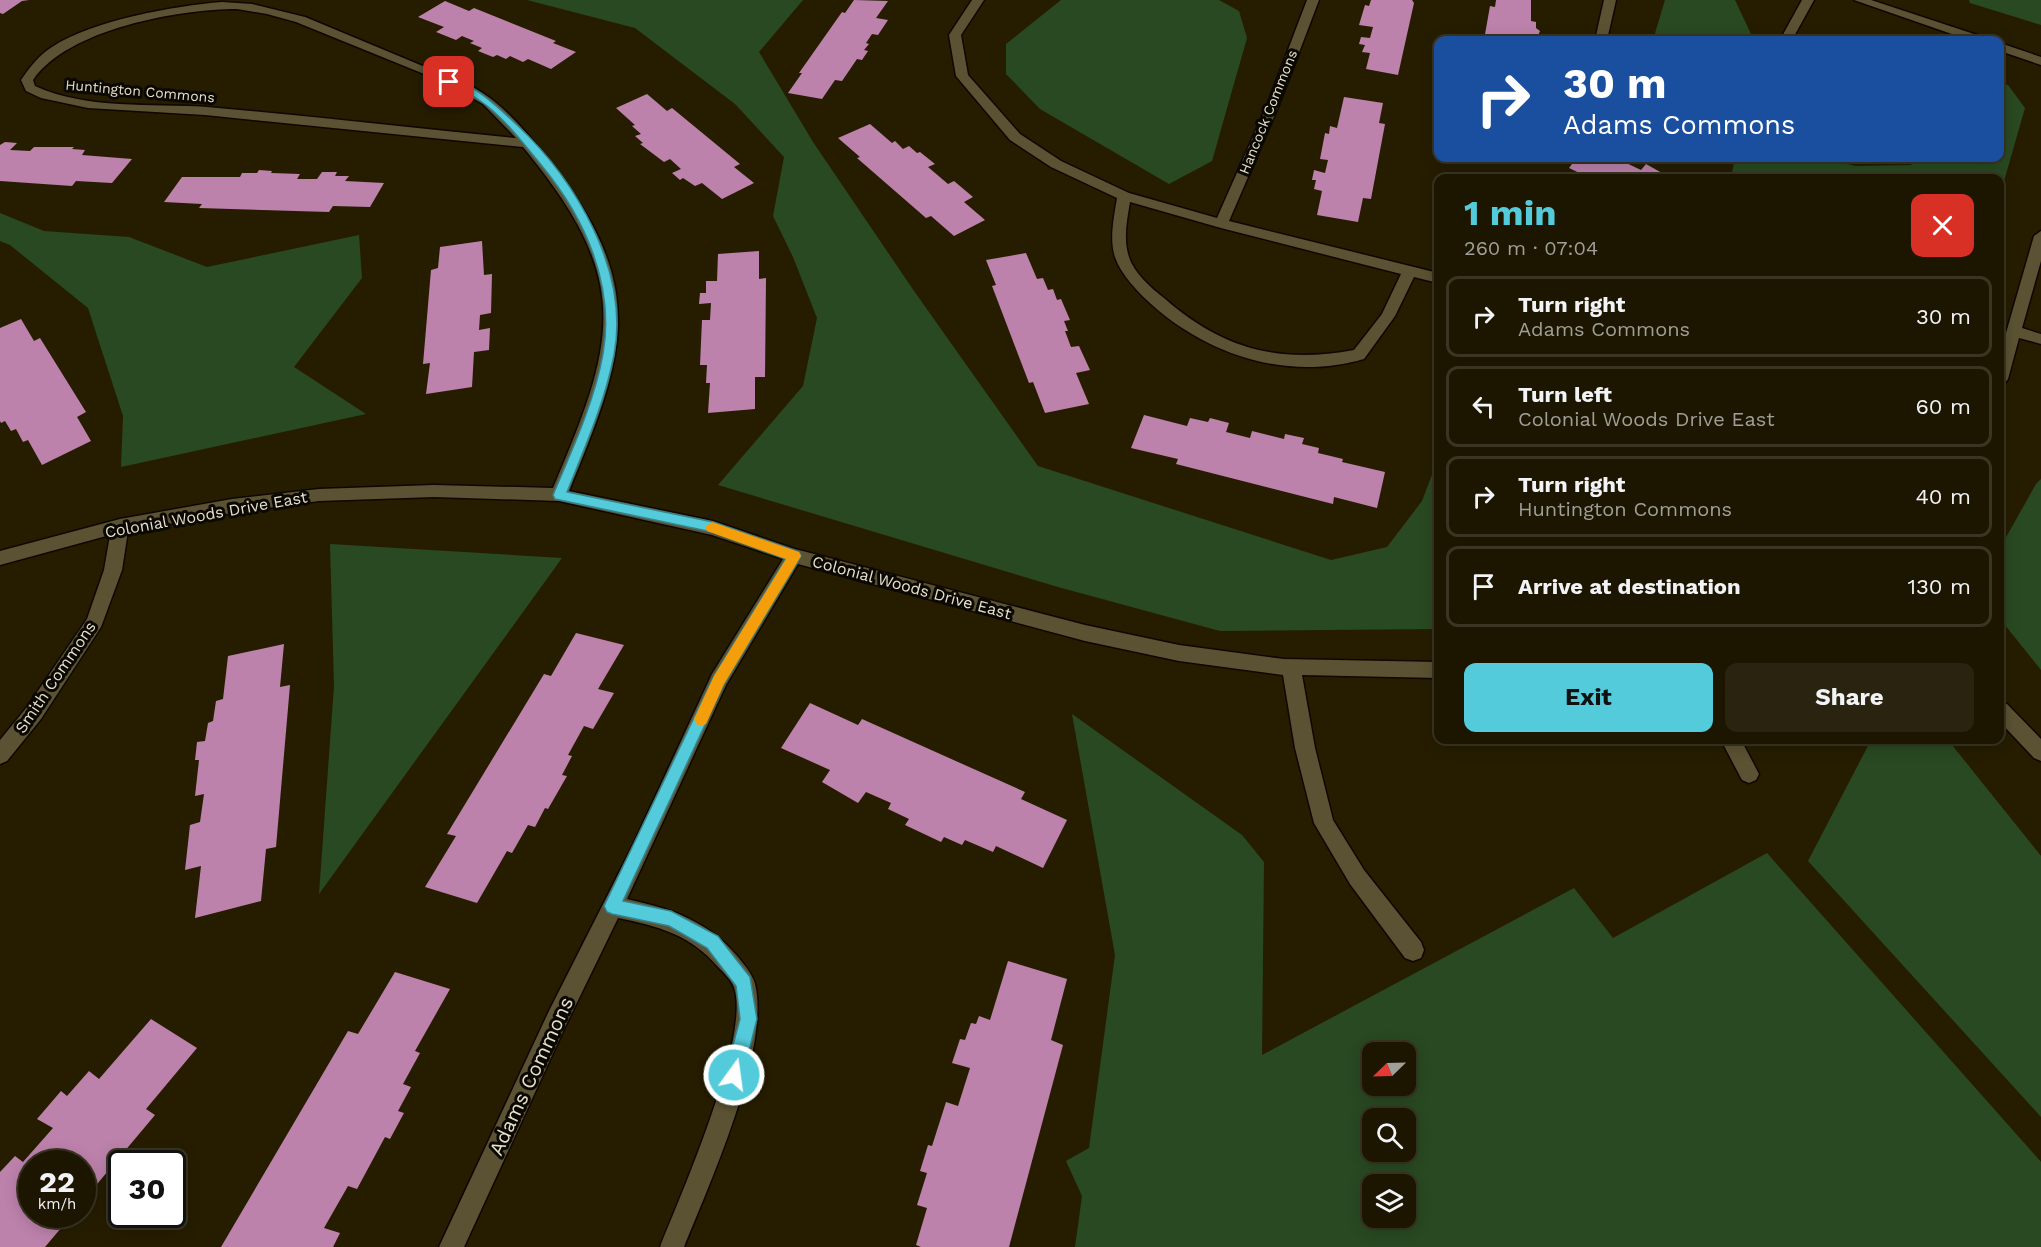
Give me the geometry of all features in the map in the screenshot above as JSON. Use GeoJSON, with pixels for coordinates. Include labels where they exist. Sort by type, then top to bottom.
{"type":"FeatureCollection","features":[{"type":"Feature","properties":{"kind":"street"},"geometry":{"type":"LineString","coordinates":[[978,0],[955,35],[962,76],[1015,137],[1056,164],[1124,196],[1221,224],[1434,277]]}},
{"type":"Feature","properties":{"kind":"street"},"geometry":{"type":"LineString","coordinates":[[1602,36],[1610,0]]}},
{"type":"Feature","properties":{"kind":"street"},"geometry":{"type":"LineString","coordinates":[[1788,36],[1809,0]]}},
{"type":"Feature","properties":{"kind":"street"},"geometry":{"type":"LineString","coordinates":[[1860,0],[1967,36]]}},
{"type":"Feature","properties":{"kind":"street","name":"Hancock Commons"},"geometry":{"type":"LineString","coordinates":[[1221,224],[1273,105],[1309,3]]}},
{"type":"Feature","properties":{"kind":"street","name":"Huntington Commons"},"geometry":{"type":"LineString","coordinates":[[528,143],[205,111],[87,103],[41,96],[30,88],[27,80],[34,68],[52,52],[91,32],[146,18],[214,6],[251,6],[301,20],[416,67],[482,98],[528,143],[551,170],[581,213],[604,267],[612,314],[609,354],[591,417],[559,495]]}},
{"type":"Feature","properties":{"kind":"street"},"geometry":{"type":"LineString","coordinates":[[2004,48],[2041,61]]}},
{"type":"Feature","properties":{"kind":"street"},"geometry":{"type":"LineString","coordinates":[[1124,196],[1118,233],[1122,257],[1141,286],[1164,308],[1199,334],[1239,352],[1297,364],[1332,362],[1359,355],[1388,316],[1409,271]]}},
{"type":"Feature","properties":{"kind":"street"},"geometry":{"type":"LineString","coordinates":[[2004,365],[2041,236]]}},
{"type":"Feature","properties":{"kind":"street"},"geometry":{"type":"LineString","coordinates":[[2014,331],[2041,339]]}},
{"type":"Feature","properties":{"kind":"street","name":"Colonial Woods Drive East"},"geometry":{"type":"LineString","coordinates":[[0,558],[120,526],[232,506],[318,495],[434,490],[559,495],[713,528],[794,556],[1085,633],[1179,653],[1291,667],[1434,670]]}},
{"type":"Feature","properties":{"kind":"street","name":"Smith Commons"},"geometry":{"type":"LineString","coordinates":[[0,755],[34,713],[95,622],[113,570],[120,526]]}},
{"type":"Feature","properties":{"kind":"street","name":"Adams Commons"},"geometry":{"type":"LineString","coordinates":[[451,1247],[719,680],[794,556]]}},
{"type":"Feature","properties":{"kind":"street"},"geometry":{"type":"LineString","coordinates":[[1291,667],[1305,748],[1324,822],[1357,878],[1413,950]]}},
{"type":"Feature","properties":{"kind":"street"},"geometry":{"type":"LineString","coordinates":[[2004,714],[2041,752]]}},
{"type":"Feature","properties":{"kind":"street"},"geometry":{"type":"LineString","coordinates":[[1733,744],[1749,774]]}},
{"type":"Feature","properties":{"kind":"street"},"geometry":{"type":"LineString","coordinates":[[612,906],[671,919],[713,942],[744,983],[748,1019],[724,1112],[672,1247]]}},
{"type":"Feature","properties":{"kind":"green space"},"geometry":{"type":"Polygon","coordinates":[[[527,0],[803,0],[759,52],[813,142],[914,291],[1038,466],[1331,560],[1387,547],[1422,501],[1434,470],[1434,629],[1220,631],[1058,587],[718,485],[803,386],[817,318],[793,257],[773,216],[784,157],[735,104],[635,28],[527,0]]]}},
{"type":"Feature","properties":{"kind":"green space"},"geometry":{"type":"Polygon","coordinates":[[[1061,0],[1219,0],[1239,11],[1247,38],[1212,161],[1169,184],[1040,109],[1006,74],[1006,44],[1061,0]]]}},
{"type":"Feature","properties":{"kind":"green space"},"geometry":{"type":"Polygon","coordinates":[[[1665,0],[1735,0],[1751,34],[1749,36],[1654,36],[1665,0]]]}},
{"type":"Feature","properties":{"kind":"green space"},"geometry":{"type":"Polygon","coordinates":[[[1969,0],[2041,0],[2041,25],[1970,3],[1969,0]]]}},
{"type":"Feature","properties":{"kind":"green space"},"geometry":{"type":"Polygon","coordinates":[[[2004,84],[2008,85],[2025,108],[2004,181],[2004,174],[1732,174],[1734,162],[1839,162],[1856,166],[1911,165],[1914,162],[2004,162],[2004,84]]]}},
{"type":"Feature","properties":{"kind":"green space"},"geometry":{"type":"Polygon","coordinates":[[[0,213],[44,231],[129,237],[207,267],[359,235],[362,278],[294,367],[366,414],[121,467],[123,416],[88,308],[10,245],[0,241],[0,213]]]}},
{"type":"Feature","properties":{"kind":"green space"},"geometry":{"type":"Polygon","coordinates":[[[2041,479],[2041,670],[2004,624],[2004,541],[2041,479]]]}},
{"type":"Feature","properties":{"kind":"green space"},"geometry":{"type":"Polygon","coordinates":[[[330,544],[562,558],[319,894],[334,686],[330,544]]]}},
{"type":"Feature","properties":{"kind":"green space"},"geometry":{"type":"Polygon","coordinates":[[[1072,714],[1242,835],[1264,862],[1262,1055],[1574,888],[1613,938],[1767,853],[2041,1162],[2041,1247],[1075,1247],[1082,1196],[1066,1161],[1089,1148],[1115,955],[1072,714]]]}},
{"type":"Feature","properties":{"kind":"green space"},"geometry":{"type":"Polygon","coordinates":[[[1869,744],[1951,744],[2041,856],[2041,1117],[1808,861],[1869,744]]]}},
{"type":"Feature","properties":{"kind":"building"},"geometry":{"type":"Polygon","coordinates":[[[0,0],[29,0],[22,1],[3,14],[0,13],[0,0]]]}},
{"type":"Feature","properties":{"kind":"building"},"geometry":{"type":"Polygon","coordinates":[[[854,0],[888,1],[876,18],[888,20],[878,35],[872,34],[866,43],[869,44],[864,50],[868,51],[862,60],[857,59],[842,81],[835,80],[822,99],[788,93],[802,73],[799,73],[842,12],[845,13],[854,0]]]}},
{"type":"Feature","properties":{"kind":"building"},"geometry":{"type":"Polygon","coordinates":[[[1371,0],[1412,0],[1414,3],[1398,75],[1366,69],[1370,53],[1362,52],[1365,45],[1359,44],[1361,37],[1370,38],[1373,27],[1359,25],[1365,5],[1369,6],[1371,0]]]}},
{"type":"Feature","properties":{"kind":"building"},"geometry":{"type":"Polygon","coordinates":[[[1496,0],[1531,0],[1531,21],[1536,22],[1536,28],[1540,31],[1538,36],[1485,36],[1490,6],[1495,7],[1496,0]]]}},
{"type":"Feature","properties":{"kind":"building"},"geometry":{"type":"Polygon","coordinates":[[[445,1],[469,11],[474,8],[556,41],[553,43],[576,52],[551,69],[528,59],[523,62],[510,56],[506,59],[497,55],[493,57],[478,51],[482,48],[470,43],[474,41],[462,36],[456,40],[436,32],[444,27],[418,17],[445,1]]]}},
{"type":"Feature","properties":{"kind":"building"},"geometry":{"type":"Polygon","coordinates":[[[647,94],[667,111],[672,108],[740,164],[734,167],[754,183],[722,199],[702,183],[695,186],[683,178],[680,180],[672,173],[681,169],[670,159],[664,162],[640,144],[643,143],[635,136],[641,134],[632,126],[635,125],[616,108],[647,94]]]}},
{"type":"Feature","properties":{"kind":"building"},"geometry":{"type":"Polygon","coordinates":[[[1344,97],[1383,103],[1379,123],[1385,124],[1371,199],[1363,198],[1358,222],[1317,215],[1322,191],[1314,189],[1316,180],[1312,180],[1314,170],[1325,173],[1328,160],[1320,159],[1325,133],[1329,134],[1330,126],[1337,128],[1344,97]]]}},
{"type":"Feature","properties":{"kind":"building"},"geometry":{"type":"Polygon","coordinates":[[[870,124],[892,143],[895,141],[903,149],[909,146],[935,164],[928,167],[948,184],[954,181],[973,197],[964,202],[985,220],[954,236],[931,216],[926,218],[857,158],[860,157],[838,138],[870,124]]]}},
{"type":"Feature","properties":{"kind":"building"},"geometry":{"type":"Polygon","coordinates":[[[5,142],[17,143],[10,150],[30,151],[34,147],[74,147],[72,149],[85,150],[82,155],[132,159],[112,183],[76,181],[72,186],[0,181],[0,145],[5,142]]]}},
{"type":"Feature","properties":{"kind":"building"},"geometry":{"type":"Polygon","coordinates":[[[1567,162],[1624,162],[1641,170],[1646,164],[1664,174],[1582,174],[1569,168],[1572,164],[1567,162]]]}},
{"type":"Feature","properties":{"kind":"building"},"geometry":{"type":"Polygon","coordinates":[[[259,170],[272,171],[271,173],[300,174],[297,179],[317,179],[322,172],[337,172],[335,176],[349,176],[345,181],[384,183],[370,207],[333,206],[329,212],[199,208],[202,204],[164,202],[182,177],[240,177],[242,173],[257,173],[259,170]]]}},
{"type":"Feature","properties":{"kind":"building"},"geometry":{"type":"Polygon","coordinates":[[[482,241],[484,275],[492,274],[491,313],[480,315],[479,330],[490,328],[489,350],[474,352],[472,387],[426,394],[430,363],[423,364],[431,270],[438,268],[440,247],[482,241]]]}},
{"type":"Feature","properties":{"kind":"building"},"geometry":{"type":"Polygon","coordinates":[[[759,251],[759,279],[766,278],[765,377],[755,377],[755,409],[708,413],[710,383],[706,383],[707,365],[700,365],[702,320],[710,320],[711,303],[699,304],[700,293],[706,293],[706,281],[717,281],[718,254],[759,251]]]}},
{"type":"Feature","properties":{"kind":"building"},"geometry":{"type":"Polygon","coordinates":[[[1026,253],[1037,279],[1043,278],[1048,290],[1053,289],[1057,300],[1061,299],[1070,320],[1064,321],[1071,347],[1079,346],[1090,370],[1076,373],[1089,404],[1045,413],[1033,382],[1029,383],[992,286],[996,285],[986,260],[1026,253]]]}},
{"type":"Feature","properties":{"kind":"building"},"geometry":{"type":"Polygon","coordinates":[[[21,319],[34,341],[40,338],[86,412],[77,417],[91,441],[42,465],[28,440],[23,442],[16,429],[11,431],[5,421],[1,423],[0,421],[0,328],[21,319]]]}},
{"type":"Feature","properties":{"kind":"building"},"geometry":{"type":"Polygon","coordinates":[[[1144,415],[1187,426],[1190,418],[1208,422],[1210,418],[1229,423],[1226,432],[1250,438],[1252,431],[1284,439],[1285,434],[1304,438],[1302,444],[1319,448],[1318,453],[1343,459],[1342,462],[1385,472],[1377,508],[1334,497],[1333,504],[1176,464],[1178,459],[1131,448],[1144,415]]]}},
{"type":"Feature","properties":{"kind":"building"},"geometry":{"type":"Polygon","coordinates":[[[576,633],[624,645],[598,689],[614,693],[593,729],[584,726],[568,755],[572,756],[562,775],[567,776],[548,809],[545,808],[535,827],[528,825],[512,853],[507,851],[477,903],[425,887],[456,836],[447,834],[544,674],[551,676],[576,633]]]}},
{"type":"Feature","properties":{"kind":"building"},"geometry":{"type":"Polygon","coordinates":[[[284,644],[280,687],[290,685],[276,847],[266,849],[261,901],[195,918],[201,866],[185,870],[190,825],[200,822],[204,794],[195,796],[199,760],[195,760],[197,742],[205,741],[208,723],[213,721],[216,701],[223,699],[228,656],[284,644]]]}},
{"type":"Feature","properties":{"kind":"building"},"geometry":{"type":"Polygon","coordinates":[[[810,703],[858,725],[862,719],[1025,792],[1021,799],[1067,820],[1043,868],[996,846],[993,852],[965,840],[962,845],[944,837],[941,842],[905,825],[909,819],[888,809],[891,803],[866,792],[858,803],[822,782],[830,770],[781,748],[810,703]]]}},
{"type":"Feature","properties":{"kind":"building"},"geometry":{"type":"Polygon","coordinates":[[[1008,961],[1067,979],[1051,1040],[1063,1045],[1009,1247],[921,1247],[916,1245],[927,1208],[917,1205],[927,1173],[920,1171],[928,1145],[932,1146],[946,1102],[958,1106],[970,1068],[952,1063],[960,1039],[965,1040],[971,1023],[976,1024],[979,1016],[990,1020],[1008,961]]]}},
{"type":"Feature","properties":{"kind":"building"},"geometry":{"type":"Polygon","coordinates":[[[395,972],[450,989],[415,1051],[420,1053],[403,1084],[411,1087],[398,1111],[404,1113],[390,1139],[385,1137],[357,1189],[348,1186],[324,1228],[340,1233],[333,1247],[221,1247],[348,1031],[358,1034],[395,972]]]}},
{"type":"Feature","properties":{"kind":"building"},"geometry":{"type":"Polygon","coordinates":[[[151,1019],[197,1048],[146,1109],[155,1115],[126,1150],[108,1150],[108,1171],[96,1185],[96,1150],[34,1150],[53,1128],[37,1119],[61,1091],[67,1096],[89,1071],[99,1079],[151,1019]]]}},
{"type":"Feature","properties":{"kind":"building"},"geometry":{"type":"Polygon","coordinates":[[[15,1156],[18,1158],[18,1228],[61,1228],[45,1247],[0,1247],[0,1172],[15,1156]]]}},
{"type":"Feature","properties":{"kind":"slow traffic"},"geometry":{"type":"LineString","coordinates":[[701,719],[719,680],[794,556],[712,527]]}},
{"type":"Feature","properties":{"kind":"route"},"geometry":{"type":"LineString","coordinates":[[449,82],[482,98],[517,130],[551,170],[581,213],[604,267],[612,314],[609,354],[591,417],[559,495],[713,528],[794,556],[719,680],[640,852],[612,906],[671,919],[713,942],[744,983],[748,1019],[734,1075]]}}]}
